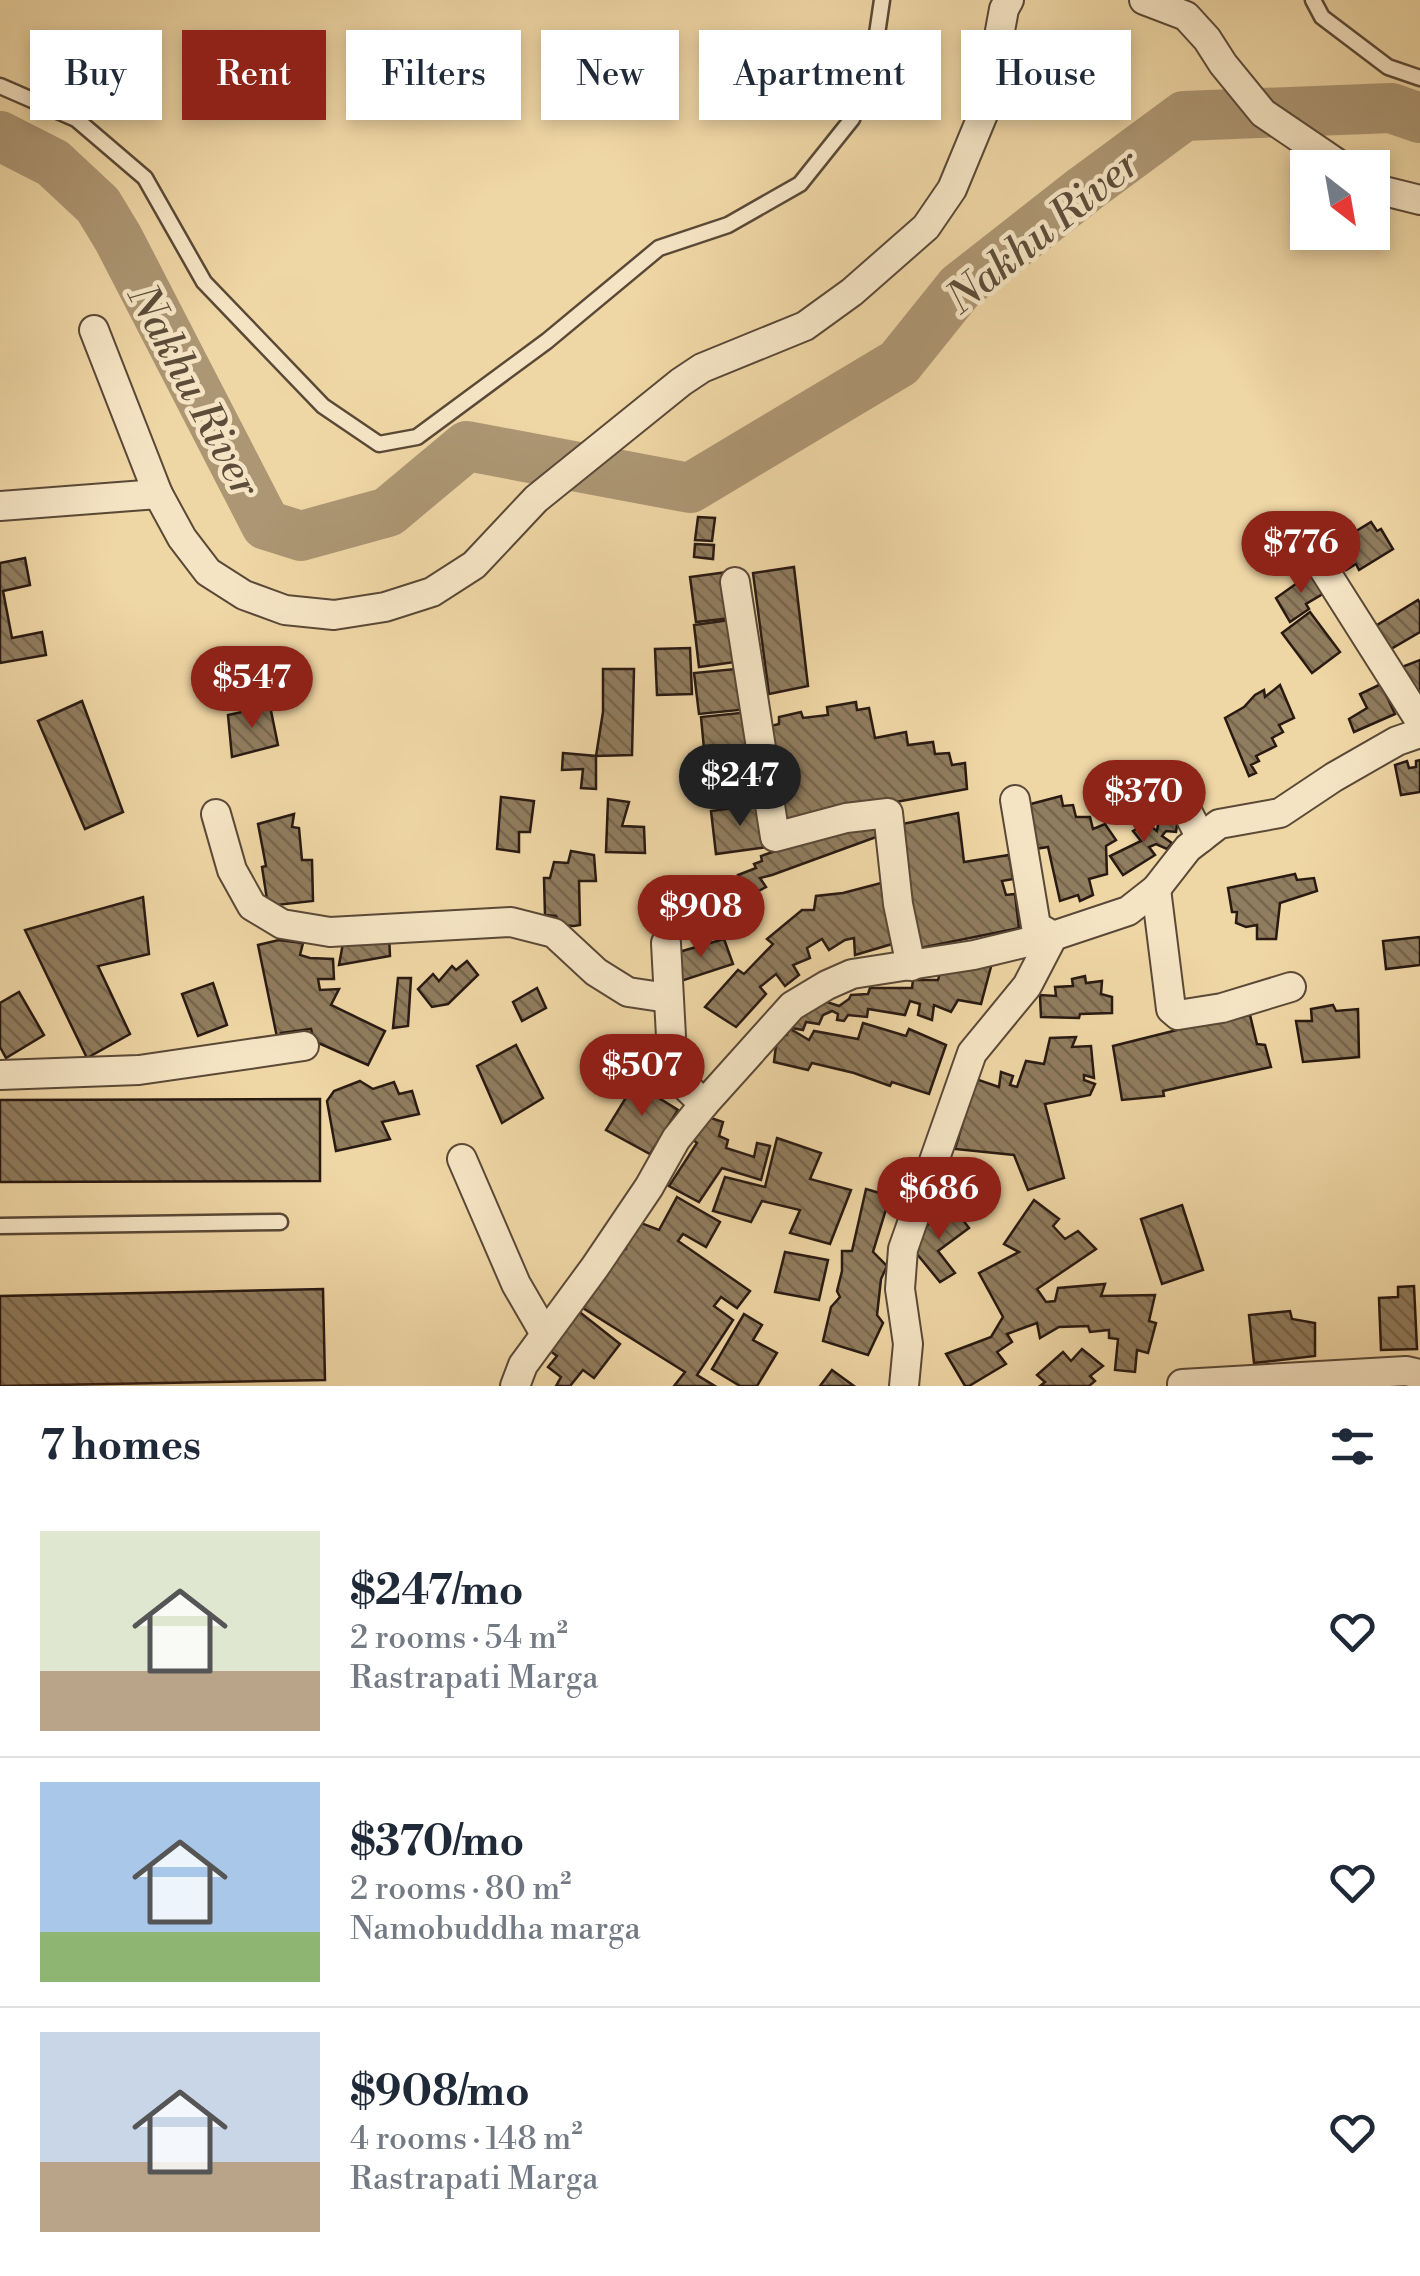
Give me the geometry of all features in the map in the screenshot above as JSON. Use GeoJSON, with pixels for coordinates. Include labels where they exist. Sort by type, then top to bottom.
{"type":"FeatureCollection","features":[{"type":"Feature","properties":{"kind":"street"},"geometry":{"type":"LineString","coordinates":[[94,330],[158,494],[182,538],[208,572],[244,595],[286,610],[334,615],[385,607],[432,592],[474,565],[536,499],[681,382],[702,368],[805,326],[852,292],[926,228],[952,190],[986,107],[1009,0]]}},
{"type":"Feature","properties":{"kind":"street"},"geometry":{"type":"LineString","coordinates":[[1144,0],[1186,16],[1264,113],[1318,150]]}},
{"type":"Feature","properties":{"kind":"street"},"geometry":{"type":"LineString","coordinates":[[1390,192],[1420,200]]}},
{"type":"Feature","properties":{"kind":"street"},"geometry":{"type":"LineString","coordinates":[[0,506],[158,494]]}},
{"type":"Feature","properties":{"kind":"street"},"geometry":{"type":"LineString","coordinates":[[1318,560],[1420,720]]}},
{"type":"Feature","properties":{"kind":"street"},"geometry":{"type":"LineString","coordinates":[[735,582],[775,837],[846,818],[888,813],[898,904],[911,966]]}},
{"type":"Feature","properties":{"kind":"street"},"geometry":{"type":"LineString","coordinates":[[516,1386],[523,1364],[595,1267],[676,1140],[792,1006],[852,974],[974,955],[1053,936],[1128,911],[1156,889],[1188,848],[1219,824],[1280,813],[1334,776],[1420,733]]}},
{"type":"Feature","properties":{"kind":"street"},"geometry":{"type":"LineString","coordinates":[[1014,800],[1036,926],[1053,936]]}},
{"type":"Feature","properties":{"kind":"street"},"geometry":{"type":"LineString","coordinates":[[1187,811],[1202,838]]}},
{"type":"Feature","properties":{"kind":"street"},"geometry":{"type":"LineString","coordinates":[[216,814],[232,870],[252,906],[282,924],[330,932],[512,922],[554,934],[596,972],[628,992],[668,998]]}},
{"type":"Feature","properties":{"kind":"street"},"geometry":{"type":"LineString","coordinates":[[1156,889],[1170,1009],[1178,1014],[1222,1008],[1290,986]]}},
{"type":"Feature","properties":{"kind":"street"},"geometry":{"type":"LineString","coordinates":[[904,1386],[908,1344],[900,1289],[902,1249],[972,1053],[1026,986],[1053,936]]}},
{"type":"Feature","properties":{"kind":"street"},"geometry":{"type":"LineString","coordinates":[[666,943],[674,1074],[704,1104]]}},
{"type":"Feature","properties":{"kind":"street"},"geometry":{"type":"LineString","coordinates":[[0,1075],[139,1070],[304,1046]]}},
{"type":"Feature","properties":{"kind":"street"},"geometry":{"type":"LineString","coordinates":[[462,1159],[516,1284],[545,1334]]}},
{"type":"Feature","properties":{"kind":"street"},"geometry":{"type":"LineString","coordinates":[[1182,1384],[1420,1374]]}},
{"type":"Feature","properties":{"kind":"lane"},"geometry":{"type":"LineString","coordinates":[[0,86],[76,119],[145,178],[204,282],[323,406],[379,444],[418,436],[547,341],[660,248],[728,225],[800,184],[852,119],[872,68],[882,0]]}},
{"type":"Feature","properties":{"kind":"lane"},"geometry":{"type":"LineString","coordinates":[[1313,0],[1322,17],[1388,67],[1420,78]]}},
{"type":"Feature","properties":{"kind":"lane"},"geometry":{"type":"LineString","coordinates":[[0,1226],[280,1222]]}},
{"type":"Feature","properties":{"kind":"building"},"geometry":{"type":"Polygon","coordinates":[[[698,517],[715,518],[712,541],[695,540],[698,517]]]}},
{"type":"Feature","properties":{"kind":"building"},"geometry":{"type":"Polygon","coordinates":[[[1371,522],[1377,531],[1381,529],[1393,549],[1359,570],[1356,564],[1346,570],[1332,546],[1371,522]]]}},
{"type":"Feature","properties":{"kind":"building"},"geometry":{"type":"Polygon","coordinates":[[[695,544],[714,545],[713,559],[694,557],[695,544]]]}},
{"type":"Feature","properties":{"kind":"building"},"geometry":{"type":"Polygon","coordinates":[[[25,558],[30,585],[3,591],[12,638],[42,632],[46,655],[0,663],[0,563],[25,558]]]}},
{"type":"Feature","properties":{"kind":"building"},"geometry":{"type":"Polygon","coordinates":[[[794,567],[808,686],[769,694],[753,573],[794,567]]]}},
{"type":"Feature","properties":{"kind":"building"},"geometry":{"type":"Polygon","coordinates":[[[735,571],[741,617],[696,622],[690,577],[735,571]]]}},
{"type":"Feature","properties":{"kind":"building"},"geometry":{"type":"Polygon","coordinates":[[[1314,571],[1326,592],[1306,604],[1309,609],[1290,622],[1276,598],[1314,571]]]}},
{"type":"Feature","properties":{"kind":"building"},"geometry":{"type":"Polygon","coordinates":[[[1418,600],[1420,632],[1384,653],[1369,630],[1418,600]]]}},
{"type":"Feature","properties":{"kind":"building"},"geometry":{"type":"Polygon","coordinates":[[[1310,612],[1340,652],[1312,673],[1282,633],[1310,612]]]}},
{"type":"Feature","properties":{"kind":"building"},"geometry":{"type":"Polygon","coordinates":[[[737,619],[742,661],[699,667],[694,625],[737,619]]]}},
{"type":"Feature","properties":{"kind":"building"},"geometry":{"type":"Polygon","coordinates":[[[690,648],[692,694],[657,695],[655,649],[690,648]]]}},
{"type":"Feature","properties":{"kind":"building"},"geometry":{"type":"Polygon","coordinates":[[[1420,660],[1420,705],[1402,667],[1420,660]]]}},
{"type":"Feature","properties":{"kind":"building"},"geometry":{"type":"Polygon","coordinates":[[[745,668],[749,709],[699,714],[694,673],[745,668]]]}},
{"type":"Feature","properties":{"kind":"building"},"geometry":{"type":"Polygon","coordinates":[[[603,669],[634,669],[632,755],[596,756],[603,712],[603,669]]]}},
{"type":"Feature","properties":{"kind":"building"},"geometry":{"type":"Polygon","coordinates":[[[1381,684],[1395,714],[1354,732],[1349,719],[1367,708],[1360,694],[1381,684]]]}},
{"type":"Feature","properties":{"kind":"building"},"geometry":{"type":"Polygon","coordinates":[[[1280,685],[1294,718],[1279,725],[1283,732],[1272,738],[1276,746],[1256,756],[1259,761],[1251,765],[1256,773],[1249,776],[1225,718],[1255,695],[1264,690],[1265,697],[1280,685]]]}},
{"type":"Feature","properties":{"kind":"building"},"geometry":{"type":"Polygon","coordinates":[[[82,701],[123,812],[85,829],[38,721],[82,701]]]}},
{"type":"Feature","properties":{"kind":"building"},"geometry":{"type":"Polygon","coordinates":[[[856,702],[857,710],[869,708],[875,738],[906,732],[908,745],[933,742],[935,754],[949,753],[952,765],[965,763],[967,789],[781,823],[767,727],[779,724],[779,717],[801,712],[803,718],[828,715],[827,707],[856,702]]]}},
{"type":"Feature","properties":{"kind":"building"},"geometry":{"type":"Polygon","coordinates":[[[270,706],[278,745],[232,757],[228,715],[270,706]]]}},
{"type":"Feature","properties":{"kind":"building"},"geometry":{"type":"Polygon","coordinates":[[[749,712],[753,753],[705,759],[701,717],[749,712]]]}},
{"type":"Feature","properties":{"kind":"building"},"geometry":{"type":"Polygon","coordinates":[[[563,753],[596,756],[596,789],[581,788],[583,769],[562,770],[563,753]]]}},
{"type":"Feature","properties":{"kind":"building"},"geometry":{"type":"Polygon","coordinates":[[[757,755],[762,799],[713,804],[708,760],[757,755]]]}},
{"type":"Feature","properties":{"kind":"building"},"geometry":{"type":"Polygon","coordinates":[[[1420,760],[1420,792],[1401,795],[1395,765],[1407,761],[1409,768],[1416,767],[1420,760]]]}},
{"type":"Feature","properties":{"kind":"building"},"geometry":{"type":"Polygon","coordinates":[[[1061,796],[1063,806],[1073,805],[1076,817],[1090,817],[1093,829],[1105,824],[1116,840],[1106,846],[1107,874],[1089,879],[1093,895],[1080,901],[1078,895],[1060,901],[1048,847],[1035,849],[1027,805],[1061,796]]]}},
{"type":"Feature","properties":{"kind":"building"},"geometry":{"type":"Polygon","coordinates":[[[501,797],[534,801],[530,832],[519,832],[519,852],[497,849],[501,797]]]}},
{"type":"Feature","properties":{"kind":"building"},"geometry":{"type":"Polygon","coordinates":[[[608,799],[629,802],[622,826],[644,827],[645,853],[606,852],[608,799]]]}},
{"type":"Feature","properties":{"kind":"building"},"geometry":{"type":"Polygon","coordinates":[[[763,804],[768,847],[716,854],[711,811],[763,804]]]}},
{"type":"Feature","properties":{"kind":"building"},"geometry":{"type":"Polygon","coordinates":[[[958,813],[964,862],[1009,855],[1013,879],[1002,881],[1006,895],[1015,894],[1019,928],[915,949],[892,826],[958,813]]]}},
{"type":"Feature","properties":{"kind":"building"},"geometry":{"type":"Polygon","coordinates":[[[294,814],[292,827],[299,828],[302,860],[312,860],[313,901],[268,906],[258,824],[294,814]]]}},
{"type":"Feature","properties":{"kind":"building"},"geometry":{"type":"Polygon","coordinates":[[[872,818],[879,836],[760,878],[766,887],[747,897],[738,875],[756,868],[754,864],[762,861],[761,856],[872,818]]]}},
{"type":"Feature","properties":{"kind":"building"},"geometry":{"type":"Polygon","coordinates":[[[1178,818],[1176,832],[1166,831],[1162,836],[1172,843],[1167,849],[1156,844],[1149,847],[1155,855],[1123,875],[1110,856],[1141,841],[1133,831],[1146,823],[1157,831],[1159,819],[1178,818]]]}},
{"type":"Feature","properties":{"kind":"building"},"geometry":{"type":"Polygon","coordinates":[[[571,851],[594,855],[596,881],[579,881],[580,925],[574,926],[560,925],[556,916],[545,915],[544,878],[550,878],[554,862],[568,863],[571,851]]]}},
{"type":"Feature","properties":{"kind":"building"},"geometry":{"type":"Polygon","coordinates":[[[1295,874],[1297,880],[1314,878],[1317,891],[1280,903],[1276,939],[1257,939],[1257,925],[1246,927],[1236,923],[1237,912],[1232,912],[1228,888],[1295,874]]]}},
{"type":"Feature","properties":{"kind":"building"},"geometry":{"type":"Polygon","coordinates":[[[881,883],[892,944],[855,955],[854,938],[829,950],[822,939],[807,948],[810,958],[793,965],[799,975],[785,986],[776,974],[760,987],[766,994],[736,1027],[705,1007],[738,970],[744,974],[773,944],[767,939],[802,910],[814,910],[816,896],[881,883]]]}},
{"type":"Feature","properties":{"kind":"building"},"geometry":{"type":"Polygon","coordinates":[[[143,897],[149,954],[98,966],[130,1034],[87,1058],[25,930],[143,897]]]}},
{"type":"Feature","properties":{"kind":"building"},"geometry":{"type":"Polygon","coordinates":[[[389,935],[390,956],[339,965],[343,943],[389,935]]]}},
{"type":"Feature","properties":{"kind":"building"},"geometry":{"type":"Polygon","coordinates":[[[1420,937],[1420,965],[1386,969],[1383,941],[1420,937]]]}},
{"type":"Feature","properties":{"kind":"building"},"geometry":{"type":"Polygon","coordinates":[[[724,939],[733,964],[678,982],[672,954],[724,939]]]}},
{"type":"Feature","properties":{"kind":"building"},"geometry":{"type":"Polygon","coordinates":[[[279,940],[303,943],[300,955],[333,959],[334,979],[318,979],[320,990],[339,989],[331,1005],[385,1031],[368,1065],[314,1041],[311,1029],[281,1033],[283,1040],[278,1042],[258,945],[279,940]]]}},
{"type":"Feature","properties":{"kind":"building"},"geometry":{"type":"Polygon","coordinates":[[[467,961],[478,975],[448,1004],[432,1007],[418,989],[433,974],[439,981],[452,966],[456,970],[467,961]]]}},
{"type":"Feature","properties":{"kind":"building"},"geometry":{"type":"Polygon","coordinates":[[[992,963],[981,1004],[958,1000],[951,1012],[934,1005],[932,1020],[918,1015],[920,1004],[910,1001],[905,1015],[868,1009],[867,1017],[848,1015],[844,1021],[837,1020],[838,1014],[832,1011],[823,1015],[819,1024],[806,1022],[803,1030],[787,1027],[802,1005],[827,1002],[839,1006],[851,995],[868,994],[870,988],[912,988],[913,980],[938,980],[942,966],[992,963]]]}},
{"type":"Feature","properties":{"kind":"building"},"geometry":{"type":"Polygon","coordinates":[[[1085,976],[1086,983],[1102,981],[1101,994],[1112,997],[1112,1013],[1080,1014],[1079,1018],[1041,1017],[1040,995],[1056,996],[1055,987],[1073,986],[1072,979],[1085,976]]]}},
{"type":"Feature","properties":{"kind":"building"},"geometry":{"type":"Polygon","coordinates":[[[398,978],[411,978],[408,1026],[393,1028],[398,978]]]}},
{"type":"Feature","properties":{"kind":"building"},"geometry":{"type":"Polygon","coordinates":[[[213,983],[227,1025],[198,1036],[182,994],[213,983]]]}},
{"type":"Feature","properties":{"kind":"building"},"geometry":{"type":"Polygon","coordinates":[[[537,988],[546,1008],[522,1021],[513,1002],[537,988]]]}},
{"type":"Feature","properties":{"kind":"building"},"geometry":{"type":"Polygon","coordinates":[[[19,992],[44,1035],[6,1058],[0,1047],[0,1003],[19,992]]]}},
{"type":"Feature","properties":{"kind":"building"},"geometry":{"type":"Polygon","coordinates":[[[1333,1005],[1336,1011],[1358,1009],[1359,1057],[1303,1062],[1296,1021],[1312,1021],[1311,1009],[1333,1005]]]}},
{"type":"Feature","properties":{"kind":"building"},"geometry":{"type":"Polygon","coordinates":[[[1250,1015],[1257,1044],[1265,1045],[1271,1067],[1163,1091],[1164,1096],[1122,1100],[1113,1046],[1250,1015]]]}},
{"type":"Feature","properties":{"kind":"building"},"geometry":{"type":"Polygon","coordinates":[[[863,1023],[906,1036],[909,1029],[946,1045],[929,1094],[812,1063],[808,1070],[774,1062],[777,1037],[787,1035],[787,1027],[809,1040],[814,1031],[858,1039],[863,1023]]]}},
{"type":"Feature","properties":{"kind":"building"},"geometry":{"type":"Polygon","coordinates":[[[1076,1037],[1072,1047],[1091,1046],[1094,1078],[1084,1075],[1084,1080],[1095,1084],[1090,1095],[1045,1104],[1064,1178],[1028,1190],[1014,1155],[955,1149],[976,1079],[999,1087],[1001,1072],[1013,1076],[1010,1085],[1017,1087],[1026,1061],[1044,1064],[1050,1038],[1076,1037]]]}},
{"type":"Feature","properties":{"kind":"building"},"geometry":{"type":"Polygon","coordinates":[[[516,1045],[543,1098],[502,1123],[477,1066],[516,1045]]]}},
{"type":"Feature","properties":{"kind":"building"},"geometry":{"type":"Polygon","coordinates":[[[360,1081],[373,1089],[394,1082],[399,1094],[412,1091],[419,1114],[382,1122],[390,1139],[336,1151],[327,1101],[334,1091],[360,1081]]]}},
{"type":"Feature","properties":{"kind":"building"},"geometry":{"type":"Polygon","coordinates":[[[635,1083],[678,1110],[650,1154],[606,1130],[635,1083]]]}},
{"type":"Feature","properties":{"kind":"building"},"geometry":{"type":"Polygon","coordinates":[[[320,1099],[320,1181],[0,1182],[0,1100],[320,1099]]]}},
{"type":"Feature","properties":{"kind":"building"},"geometry":{"type":"Polygon","coordinates":[[[705,1116],[723,1122],[719,1136],[728,1140],[726,1148],[754,1157],[757,1143],[770,1146],[761,1180],[722,1168],[699,1202],[669,1186],[697,1143],[692,1139],[705,1116]]]}},
{"type":"Feature","properties":{"kind":"building"},"geometry":{"type":"Polygon","coordinates":[[[777,1138],[821,1153],[810,1179],[851,1190],[830,1244],[790,1233],[800,1210],[762,1201],[751,1222],[713,1211],[725,1177],[765,1187],[777,1138]]]}},
{"type":"Feature","properties":{"kind":"building"},"geometry":{"type":"Polygon","coordinates":[[[866,1189],[890,1196],[873,1252],[887,1266],[881,1279],[877,1315],[883,1323],[868,1355],[823,1341],[831,1307],[840,1297],[837,1291],[842,1251],[852,1251],[866,1189]]]}},
{"type":"Feature","properties":{"kind":"building"},"geometry":{"type":"Polygon","coordinates":[[[677,1197],[720,1222],[706,1247],[683,1234],[678,1241],[750,1291],[737,1308],[721,1297],[714,1306],[733,1320],[697,1375],[715,1386],[674,1386],[685,1372],[583,1308],[626,1249],[632,1230],[637,1231],[641,1223],[659,1230],[677,1197]]]}},
{"type":"Feature","properties":{"kind":"building"},"geometry":{"type":"Polygon","coordinates":[[[1034,1200],[1059,1219],[1053,1226],[1065,1239],[1078,1231],[1096,1249],[1037,1289],[1046,1302],[1055,1301],[1058,1288],[1105,1284],[1101,1296],[1155,1295],[1149,1321],[1156,1323],[1148,1353],[1137,1350],[1135,1372],[1115,1370],[1118,1339],[1109,1338],[1109,1330],[1090,1332],[1088,1326],[1059,1327],[1040,1338],[1037,1323],[1007,1334],[1012,1342],[997,1352],[1006,1364],[969,1386],[965,1386],[946,1354],[991,1337],[1003,1317],[979,1273],[1019,1252],[1004,1244],[1034,1200]]]}},
{"type":"Feature","properties":{"kind":"building"},"geometry":{"type":"Polygon","coordinates":[[[1182,1205],[1203,1270],[1162,1284],[1141,1219],[1182,1205]]]}},
{"type":"Feature","properties":{"kind":"building"},"geometry":{"type":"Polygon","coordinates":[[[952,1206],[969,1228],[938,1251],[955,1273],[940,1282],[912,1248],[915,1235],[952,1206]]]}},
{"type":"Feature","properties":{"kind":"building"},"geometry":{"type":"Polygon","coordinates":[[[785,1252],[828,1260],[819,1300],[775,1292],[785,1252]]]}},
{"type":"Feature","properties":{"kind":"building"},"geometry":{"type":"Polygon","coordinates":[[[1414,1286],[1417,1349],[1381,1350],[1379,1298],[1398,1297],[1398,1287],[1414,1286]]]}},
{"type":"Feature","properties":{"kind":"building"},"geometry":{"type":"Polygon","coordinates":[[[323,1289],[325,1380],[0,1386],[0,1296],[323,1289]]]}},
{"type":"Feature","properties":{"kind":"building"},"geometry":{"type":"Polygon","coordinates":[[[577,1310],[620,1344],[594,1378],[583,1370],[570,1386],[556,1386],[561,1377],[548,1367],[557,1356],[545,1347],[577,1310]]]}},
{"type":"Feature","properties":{"kind":"building"},"geometry":{"type":"Polygon","coordinates":[[[1290,1311],[1292,1319],[1315,1323],[1315,1356],[1254,1363],[1249,1315],[1290,1311]]]}},
{"type":"Feature","properties":{"kind":"building"},"geometry":{"type":"Polygon","coordinates":[[[744,1314],[762,1325],[753,1340],[777,1353],[757,1386],[740,1386],[712,1369],[744,1314]]]}},
{"type":"Feature","properties":{"kind":"building"},"geometry":{"type":"Polygon","coordinates":[[[1082,1349],[1103,1366],[1090,1376],[1095,1381],[1089,1386],[1040,1386],[1045,1382],[1037,1375],[1063,1352],[1071,1361],[1082,1349]]]}},
{"type":"Feature","properties":{"kind":"building"},"geometry":{"type":"Polygon","coordinates":[[[832,1370],[854,1386],[820,1386],[832,1370]]]}},
{"type":"Feature","properties":{"kind":"waterway","name":"Nakhu River"},"geometry":{"type":"LineString","coordinates":[[0,136],[53,163],[98,205],[266,525],[301,536],[388,512],[467,446],[690,488],[899,363],[960,287],[1184,116],[1391,108],[1420,118]]}}]}
